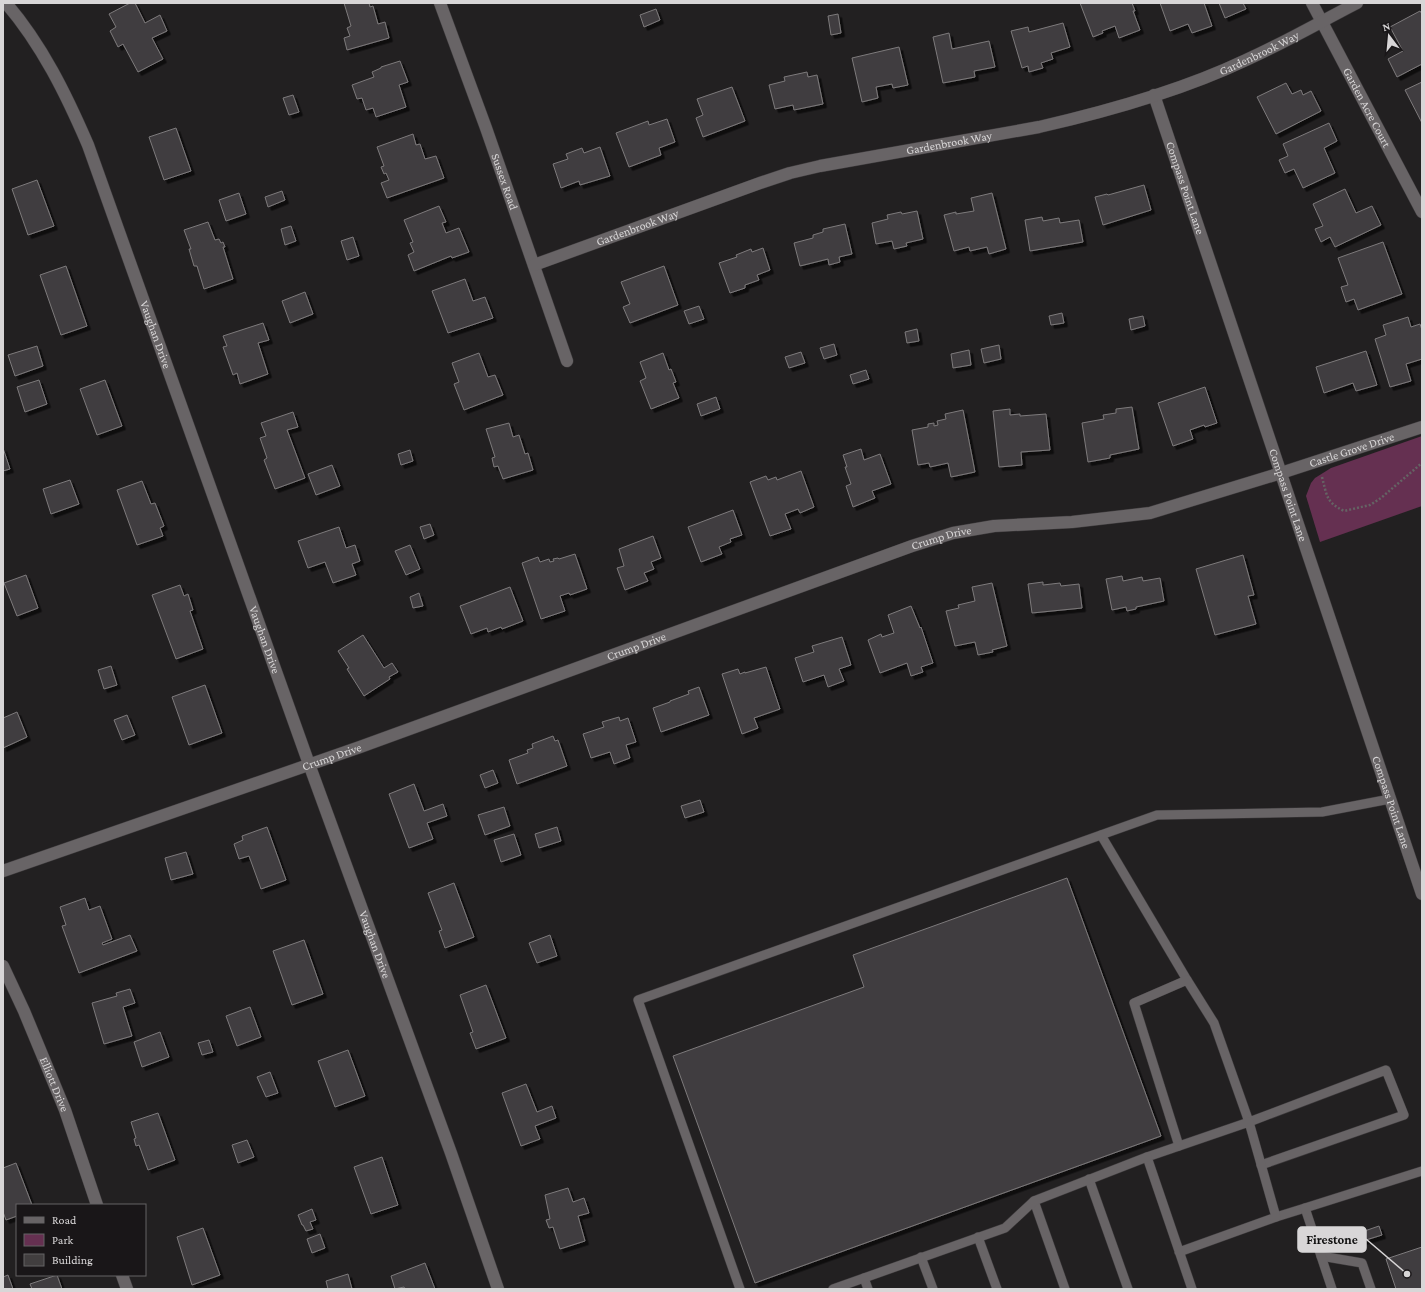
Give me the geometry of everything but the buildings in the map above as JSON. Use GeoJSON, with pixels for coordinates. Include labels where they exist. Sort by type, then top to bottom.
{"type":"FeatureCollection","features":[{"type":"Feature","properties":{"kind":"street","name":"Vaughan Drive"},"geometry":{"type":"LineString","coordinates":[[6,3],[19,18],[48,61],[67,98],[88,145],[309,764],[451,1153],[498,1289]]}},
{"type":"Feature","properties":{"kind":"street","name":"Sussex Road"},"geometry":{"type":"LineString","coordinates":[[440,3],[486,128],[567,361]]}},
{"type":"Feature","properties":{"kind":"street","name":"Garden Acre Court"},"geometry":{"type":"LineString","coordinates":[[1312,3],[1422,212]]}},
{"type":"Feature","properties":{"kind":"street","name":"Gardenbrook Way"},"geometry":{"type":"LineString","coordinates":[[534,265],[790,173],[820,166],[1073,120],[1154,96],[1208,77],[1247,60],[1357,3]]}},
{"type":"Feature","properties":{"kind":"street","name":"Compass Point Lane"},"geometry":{"type":"LineString","coordinates":[[1154,96],[1422,894]]}},
{"type":"Feature","properties":{"kind":"street","name":"Castle Grove Drive"},"geometry":{"type":"LineString","coordinates":[[1281,473],[1422,427]]}},
{"type":"Feature","properties":{"kind":"street","name":"Crump Drive"},"geometry":{"type":"LineString","coordinates":[[3,872],[375,742],[912,546],[953,533],[994,526],[1072,522],[1150,513],[1281,473]]}},
{"type":"Feature","properties":{"kind":"street","name":"Elliott Drive"},"geometry":{"type":"LineString","coordinates":[[3,966],[24,1010],[64,1110],[97,1204]]}},
{"type":"Feature","properties":{"kind":"street"},"geometry":{"type":"LineString","coordinates":[[122,1276],[128,1289]]}},
{"type":"Feature","properties":{"kind":"lane"},"geometry":{"type":"LineString","coordinates":[[740,1289],[638,1000],[1157,816],[1322,812],[1390,799]]}},
{"type":"Feature","properties":{"kind":"lane"},"geometry":{"type":"LineString","coordinates":[[1101,835],[1214,1023],[1249,1122],[1276,1216]]}},
{"type":"Feature","properties":{"kind":"lane"},"geometry":{"type":"LineString","coordinates":[[1179,1146],[1134,1003],[1187,980]]}},
{"type":"Feature","properties":{"kind":"lane"},"geometry":{"type":"LineString","coordinates":[[833,1289],[1005,1228],[1034,1201],[1089,1179],[1147,1157],[1249,1122],[1386,1070],[1404,1115],[1261,1164]]}},
{"type":"Feature","properties":{"kind":"lane"},"geometry":{"type":"LineString","coordinates":[[1147,1157],[1192,1289]]}},
{"type":"Feature","properties":{"kind":"lane"},"geometry":{"type":"LineString","coordinates":[[1179,1252],[1276,1216],[1422,1171]]}},
{"type":"Feature","properties":{"kind":"lane"},"geometry":{"type":"LineString","coordinates":[[1089,1179],[1128,1289]]}},
{"type":"Feature","properties":{"kind":"lane"},"geometry":{"type":"LineString","coordinates":[[1034,1201],[1065,1289]]}},
{"type":"Feature","properties":{"kind":"lane"},"geometry":{"type":"LineString","coordinates":[[1306,1208],[1332,1289]]}},
{"type":"Feature","properties":{"kind":"lane"},"geometry":{"type":"LineString","coordinates":[[978,1237],[997,1289]]}},
{"type":"Feature","properties":{"kind":"lane"},"geometry":{"type":"LineString","coordinates":[[1321,1256],[1362,1263],[1371,1289]]}},
{"type":"Feature","properties":{"kind":"lane"},"geometry":{"type":"LineString","coordinates":[[921,1257],[933,1289]]}},
{"type":"Feature","properties":{"kind":"lane"},"geometry":{"type":"LineString","coordinates":[[864,1278],[868,1289]]}},
{"type":"Feature","properties":{"kind":"path"},"geometry":{"type":"LineString","coordinates":[[1317,462],[1329,501],[1334,506],[1344,511],[1370,505],[1381,498],[1422,463]]}},
{"type":"Feature","properties":{"kind":"green space"},"geometry":{"type":"Polygon","coordinates":[[[1422,436],[1422,506],[1320,542],[1306,496],[1311,483],[1315,478],[1331,468],[1422,436]]]}},
{"type":"Feature","properties":{"kind":"place","name":"Firestone"},"geometry":{"type":"Point","coordinates":[1407,1274]}}]}
